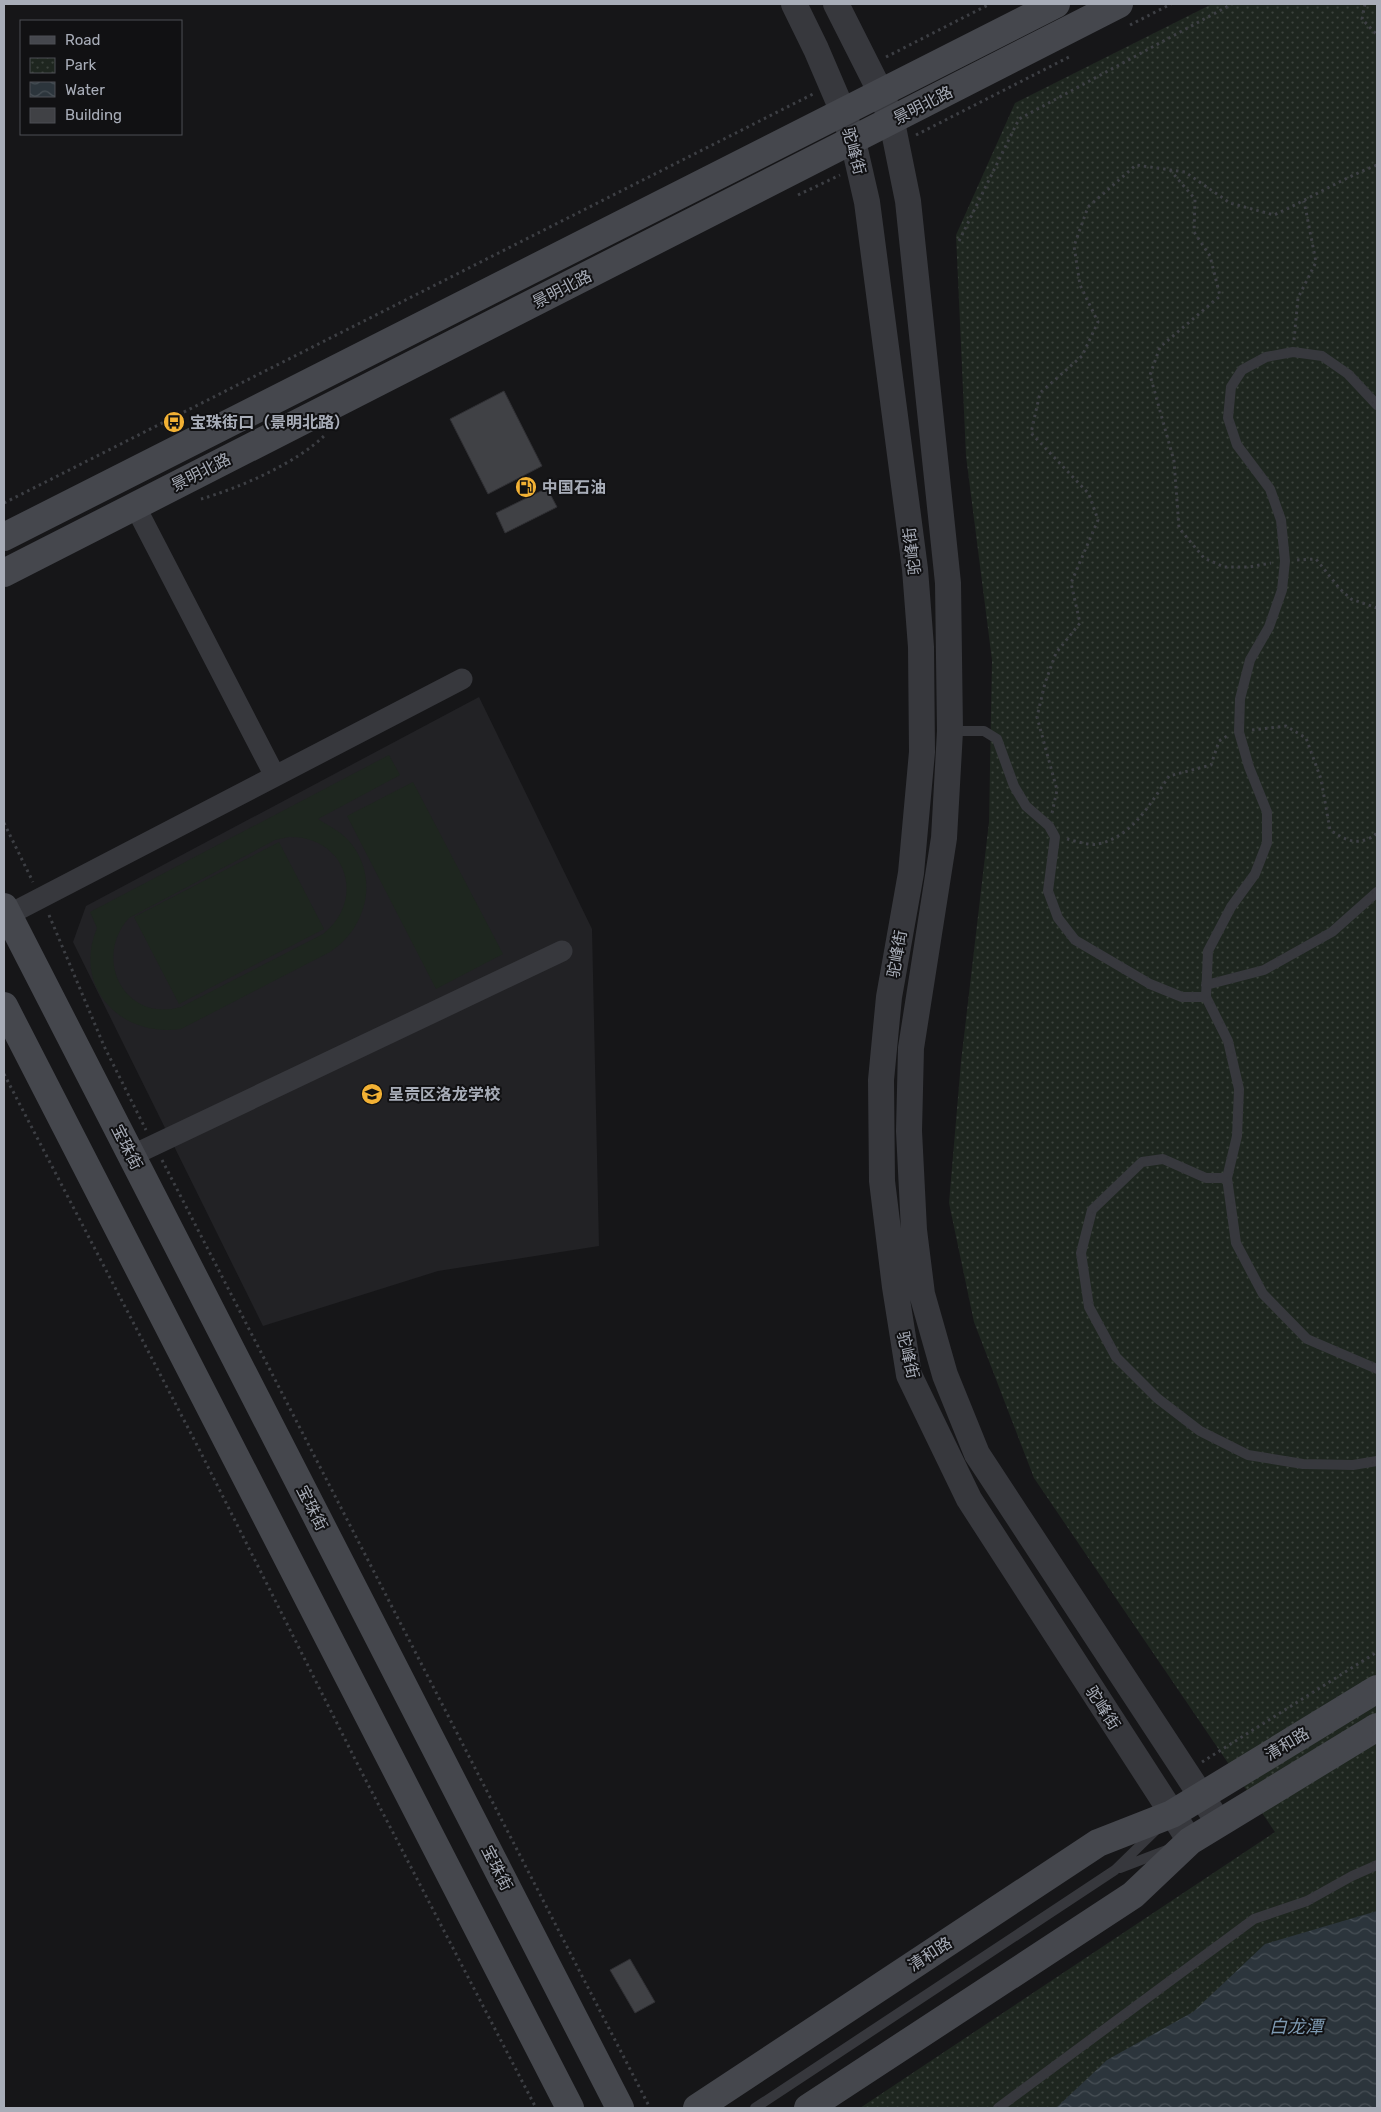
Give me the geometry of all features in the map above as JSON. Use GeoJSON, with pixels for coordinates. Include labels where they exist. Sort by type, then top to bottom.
{"type":"FeatureCollection","features":[{"type":"Feature","properties":{"kind":"main road","name":"景明北路"},"geometry":{"type":"LineString","coordinates":[[4,537],[1056,4]]}},
{"type":"Feature","properties":{"kind":"main road","name":"景明北路"},"geometry":{"type":"LineString","coordinates":[[4,573],[382,378],[892,122],[1119,4]]}},
{"type":"Feature","properties":{"kind":"main road","name":"宝珠街"},"geometry":{"type":"LineString","coordinates":[[6,911],[143,1150],[620,2108]]}},
{"type":"Feature","properties":{"kind":"main road"},"geometry":{"type":"LineString","coordinates":[[4,1006],[570,2108]]}},
{"type":"Feature","properties":{"kind":"main road","name":"清和路"},"geometry":{"type":"LineString","coordinates":[[697,2108],[1098,1842],[1172,1814],[1377,1689]]}},
{"type":"Feature","properties":{"kind":"main road","name":"清和路"},"geometry":{"type":"LineString","coordinates":[[808,2108],[1133,1894],[1190,1841],[1377,1727]]}},
{"type":"Feature","properties":{"kind":"street","name":"驼峰街"},"geometry":{"type":"LineString","coordinates":[[794,4],[832,85],[853,141],[868,212],[915,569],[921,647],[922,752],[911,873],[889,997],[881,1080],[882,1181],[895,1287],[910,1375],[969,1499],[1190,1841]]}},
{"type":"Feature","properties":{"kind":"street","name":"驼峰街"},"geometry":{"type":"LineString","coordinates":[[836,4],[881,93],[892,122],[908,201],[948,583],[950,731],[944,838],[911,1048],[909,1131],[914,1230],[922,1294],[945,1374],[977,1454],[1219,1823]]}},
{"type":"Feature","properties":{"kind":"street"},"geometry":{"type":"LineString","coordinates":[[135,506],[275,776]]}},
{"type":"Feature","properties":{"kind":"street"},"geometry":{"type":"LineString","coordinates":[[6,911],[41,898],[462,679]]}},
{"type":"Feature","properties":{"kind":"street"},"geometry":{"type":"LineString","coordinates":[[143,1150],[562,951]]}},
{"type":"Feature","properties":{"kind":"lane"},"geometry":{"type":"LineString","coordinates":[[1377,405],[1348,374],[1322,356],[1293,352],[1266,357],[1242,370],[1231,387],[1228,418],[1237,446],[1270,490],[1281,520],[1285,561],[1282,590],[1269,627],[1250,660],[1240,699],[1239,732],[1249,767],[1267,812],[1267,843],[1255,874],[1231,907],[1208,951],[1206,985],[1206,997],[1228,1041],[1240,1089],[1237,1136],[1227,1178],[1236,1242],[1263,1294],[1307,1339],[1377,1369]]}},
{"type":"Feature","properties":{"kind":"lane"},"geometry":{"type":"LineString","coordinates":[[950,731],[984,731],[997,739],[1018,793],[1026,806],[1049,826],[1054,837],[1048,890],[1058,918],[1075,940],[1150,984],[1182,997],[1206,997]]}},
{"type":"Feature","properties":{"kind":"lane"},"geometry":{"type":"LineString","coordinates":[[1206,985],[1264,970],[1332,932],[1377,892]]}},
{"type":"Feature","properties":{"kind":"lane"},"geometry":{"type":"LineString","coordinates":[[1227,1178],[1206,1178],[1162,1159],[1142,1162],[1092,1210],[1081,1253],[1089,1307],[1093,1316],[1116,1357],[1157,1398],[1208,1435],[1248,1455],[1303,1464],[1352,1465],[1377,1461]]}},
{"type":"Feature","properties":{"kind":"lane","name":"清和路"},"geometry":{"type":"LineString","coordinates":[[755,2108],[1114,1870],[1172,1814]]}},
{"type":"Feature","properties":{"kind":"lane","name":"清和路"},"geometry":{"type":"LineString","coordinates":[[1114,1870],[1190,1841]]}},
{"type":"Feature","properties":{"kind":"lane"},"geometry":{"type":"LineString","coordinates":[[998,2108],[1254,1919],[1307,1901],[1352,1876],[1377,1865]]}},
{"type":"Feature","properties":{"kind":"path"},"geometry":{"type":"LineString","coordinates":[[867,66],[990,4]]}},
{"type":"Feature","properties":{"kind":"path"},"geometry":{"type":"LineString","coordinates":[[959,241],[1019,119],[1232,4]]}},
{"type":"Feature","properties":{"kind":"path"},"geometry":{"type":"LineString","coordinates":[[1365,4],[1362,19],[1377,35]]}},
{"type":"Feature","properties":{"kind":"path"},"geometry":{"type":"LineString","coordinates":[[4,503],[832,85]]}},
{"type":"Feature","properties":{"kind":"path"},"geometry":{"type":"LineString","coordinates":[[1049,826],[1057,790],[1037,717],[1045,683],[1056,653],[1080,623],[1071,583],[1098,520],[1089,494],[1068,469],[1031,433],[1040,393],[1082,356],[1098,322],[1080,285],[1074,246],[1088,207],[1136,165],[1185,172],[1230,203],[1274,215],[1304,201],[1345,177],[1377,165]]}},
{"type":"Feature","properties":{"kind":"path"},"geometry":{"type":"LineString","coordinates":[[1293,352],[1298,298],[1316,262],[1304,201]]}},
{"type":"Feature","properties":{"kind":"path"},"geometry":{"type":"LineString","coordinates":[[1054,837],[1096,844],[1121,836],[1148,808],[1168,776],[1211,765],[1218,741],[1232,733],[1286,726],[1306,738],[1321,779],[1330,830],[1347,840],[1360,842],[1375,835],[1377,832]]}},
{"type":"Feature","properties":{"kind":"path"},"geometry":{"type":"LineString","coordinates":[[4,823],[59,937],[104,1046],[143,1150],[650,2108]]}},
{"type":"Feature","properties":{"kind":"path"},"geometry":{"type":"LineString","coordinates":[[4,1074],[200,1449],[360,1769],[536,2108]]}},
{"type":"Feature","properties":{"kind":"path"},"geometry":{"type":"LineString","coordinates":[[1185,1773],[1377,1652]]}},
{"type":"Feature","properties":{"kind":"shaded area","name":"呈贡区洛龙学校"},"geometry":{"type":"Polygon","coordinates":[[[479,697],[592,929],[599,1246],[438,1271],[263,1326],[73,942],[86,906],[479,697]]]}},
{"type":"Feature","properties":{"kind":"green space"},"geometry":{"type":"Polygon","coordinates":[[[1212,4],[1377,4],[1377,2108],[860,2108],[1275,1832],[1034,1478],[974,1322],[949,1203],[961,1062],[989,822],[992,660],[966,456],[956,235],[1015,103],[1212,4]]]}},
{"type":"Feature","properties":{"kind":"green space"},"geometry":{"type":"Polygon","coordinates":[[[389,755],[400,775],[318,819],[338,831],[349,841],[359,855],[364,870],[365,901],[353,930],[343,942],[330,952],[181,1029],[159,1030],[139,1025],[121,1017],[107,1004],[97,988],[91,970],[91,950],[97,928],[90,912],[389,755]],[[289,837],[275,840],[129,918],[118,934],[114,951],[114,968],[120,984],[130,997],[144,1006],[161,1009],[181,1007],[323,934],[337,920],[344,904],[347,888],[344,872],[336,858],[325,847],[309,839],[289,837]]]}},
{"type":"Feature","properties":{"kind":"green space"},"geometry":{"type":"Polygon","coordinates":[[[413,782],[503,954],[436,989],[347,816],[413,782]]]}},
{"type":"Feature","properties":{"kind":"green space"},"geometry":{"type":"Polygon","coordinates":[[[279,842],[324,929],[179,1004],[134,917],[279,842]]]}},
{"type":"Feature","properties":{"kind":"water","name":"白龙潭"},"geometry":{"type":"Polygon","coordinates":[[[1377,1911],[1377,2108],[1056,2108],[1107,2060],[1193,2012],[1265,1944],[1377,1911]]]}},
{"type":"Feature","properties":{"kind":"building"},"geometry":{"type":"Polygon","coordinates":[[[504,391],[542,466],[488,494],[450,419],[504,391]]]}},
{"type":"Feature","properties":{"kind":"building"},"geometry":{"type":"Polygon","coordinates":[[[547,488],[557,507],[505,533],[496,513],[547,488]]]}},
{"type":"Feature","properties":{"kind":"building"},"geometry":{"type":"Polygon","coordinates":[[[630,1959],[655,2002],[635,2013],[610,1970],[630,1959]]]}},
{"type":"Feature","properties":{"kind":"place","name":"宝珠街口（景明北路）"},"geometry":{"type":"Point","coordinates":[174,422]}},
{"type":"Feature","properties":{"kind":"place","name":"中国石油"},"geometry":{"type":"Point","coordinates":[526,487]}},
{"type":"Feature","properties":{"kind":"place","name":"呈贡区洛龙学校"},"geometry":{"type":"Point","coordinates":[372,1094]}}]}
